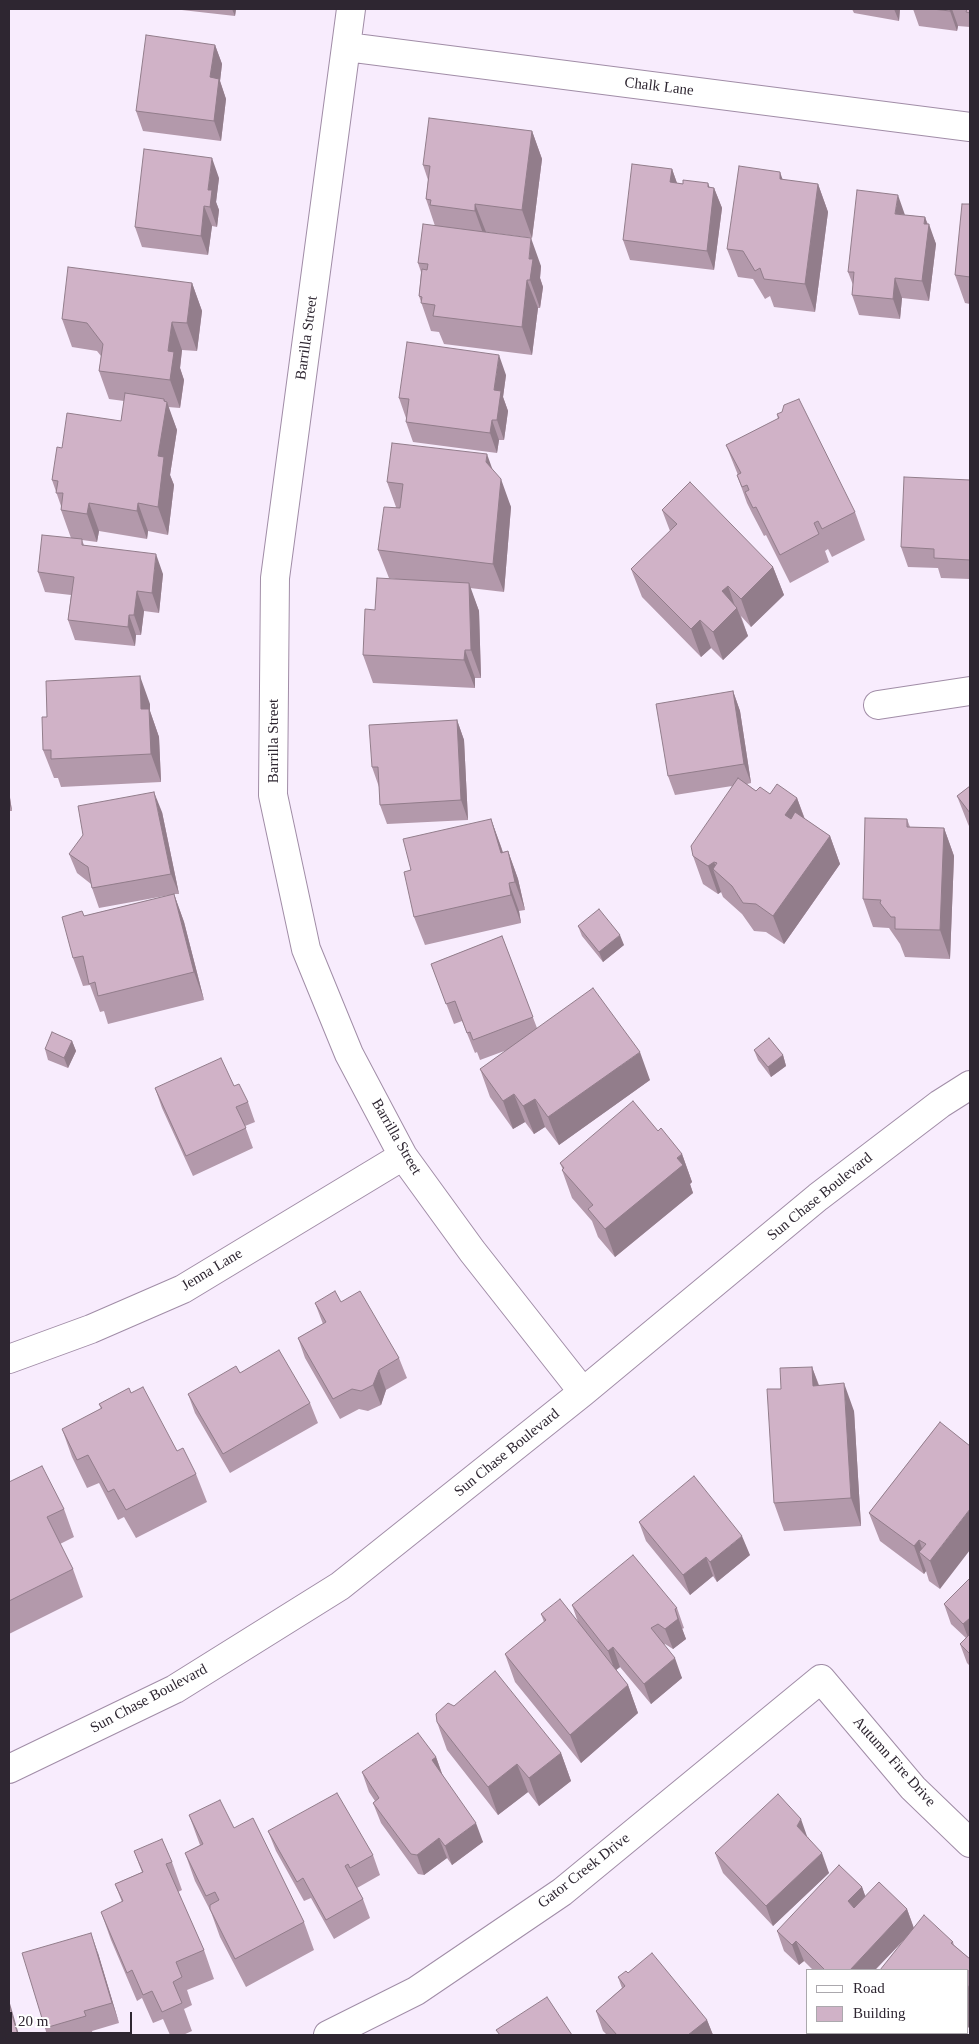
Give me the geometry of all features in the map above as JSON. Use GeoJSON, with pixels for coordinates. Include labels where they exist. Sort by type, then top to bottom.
{"type":"FeatureCollection","features":[{"type":"Feature","properties":{"kind":"street","name":"Barrilla Street"},"geometry":{"type":"LineString","coordinates":[[351,9],[274,578],[274,794],[306,949],[349,1054],[403,1156],[472,1251],[583,1392]]}},
{"type":"Feature","properties":{"kind":"street","name":"Chalk Lane"},"geometry":{"type":"LineString","coordinates":[[347,47],[970,127]]}},
{"type":"Feature","properties":{"kind":"street"},"geometry":{"type":"LineString","coordinates":[[878,705],[970,691]]}},
{"type":"Feature","properties":{"kind":"street","name":"Sun Chase Boulevard"},"geometry":{"type":"LineString","coordinates":[[9,1769],[174,1689],[340,1586],[583,1392],[818,1197],[940,1104],[970,1085]]}},
{"type":"Feature","properties":{"kind":"street","name":"Jenna Lane"},"geometry":{"type":"LineString","coordinates":[[9,1359],[91,1329],[182,1289],[403,1156]]}},
{"type":"Feature","properties":{"kind":"street","name":"Autumn Fire Drive"},"geometry":{"type":"LineString","coordinates":[[821,1678],[913,1788],[970,1843]]}},
{"type":"Feature","properties":{"kind":"street","name":"Gator Creek Drive"},"geometry":{"type":"LineString","coordinates":[[328,2035],[416,1991],[562,1892],[821,1678]]}},
{"type":"Feature","properties":{"kind":"building"},"geometry":{"type":"Polygon","coordinates":[[[932,9],[950,9],[950,11],[932,9]]]}},
{"type":"Feature","properties":{"kind":"building"},"geometry":{"type":"Polygon","coordinates":[[[146,35],[215,45],[210,77],[219,79],[214,121],[136,111],[146,35]]]}},
{"type":"Feature","properties":{"kind":"building"},"geometry":{"type":"Polygon","coordinates":[[[429,118],[532,131],[522,210],[475,204],[475,211],[430,205],[431,200],[426,199],[430,166],[423,165],[429,118]]]}},
{"type":"Feature","properties":{"kind":"building"},"geometry":{"type":"Polygon","coordinates":[[[144,149],[212,158],[208,190],[212,190],[210,207],[204,206],[201,236],[135,227],[144,149]]]}},
{"type":"Feature","properties":{"kind":"building"},"geometry":{"type":"Polygon","coordinates":[[[632,164],[672,169],[670,182],[683,184],[683,180],[708,183],[708,187],[714,188],[707,251],[623,240],[632,164]]]}},
{"type":"Feature","properties":{"kind":"building"},"geometry":{"type":"Polygon","coordinates":[[[739,166],[780,172],[780,179],[818,184],[805,284],[764,279],[760,268],[755,271],[743,251],[727,249],[739,166]]]}},
{"type":"Feature","properties":{"kind":"building"},"geometry":{"type":"Polygon","coordinates":[[[857,190],[898,195],[895,214],[925,217],[924,224],[929,224],[922,281],[895,278],[893,299],[852,295],[854,272],[848,272],[857,190]]]}},
{"type":"Feature","properties":{"kind":"building"},"geometry":{"type":"Polygon","coordinates":[[[962,204],[970,204],[970,277],[955,275],[962,204]]]}},
{"type":"Feature","properties":{"kind":"building"},"geometry":{"type":"Polygon","coordinates":[[[423,224],[531,238],[529,259],[533,259],[530,280],[527,280],[522,327],[433,316],[435,305],[421,303],[422,297],[419,296],[422,269],[427,270],[428,264],[418,263],[423,224]]]}},
{"type":"Feature","properties":{"kind":"building"},"geometry":{"type":"Polygon","coordinates":[[[68,267],[192,283],[187,323],[172,322],[168,351],[174,352],[170,380],[99,371],[103,344],[87,323],[62,319],[68,267]]]}},
{"type":"Feature","properties":{"kind":"building"},"geometry":{"type":"Polygon","coordinates":[[[407,342],[499,355],[494,390],[501,391],[497,420],[492,420],[490,433],[406,422],[409,399],[399,398],[407,342]]]}},
{"type":"Feature","properties":{"kind":"building"},"geometry":{"type":"Polygon","coordinates":[[[125,393],[164,399],[167,402],[158,456],[164,457],[158,507],[138,503],[137,511],[89,503],[87,514],[61,510],[63,493],[56,493],[58,481],[52,480],[57,447],[62,448],[67,413],[121,421],[125,393]]]}},
{"type":"Feature","properties":{"kind":"building"},"geometry":{"type":"Polygon","coordinates":[[[799,399],[855,512],[822,529],[818,521],[814,523],[819,534],[780,555],[756,507],[753,508],[745,492],[749,490],[747,485],[742,487],[737,475],[741,473],[726,445],[779,418],[777,414],[782,412],[784,405],[799,399]]]}},
{"type":"Feature","properties":{"kind":"building"},"geometry":{"type":"Polygon","coordinates":[[[392,443],[487,454],[486,462],[501,479],[493,564],[378,550],[384,507],[400,508],[403,484],[387,482],[392,443]]]}},
{"type":"Feature","properties":{"kind":"building"},"geometry":{"type":"Polygon","coordinates":[[[904,477],[970,480],[970,560],[934,558],[934,549],[901,547],[904,477]]]}},
{"type":"Feature","properties":{"kind":"building"},"geometry":{"type":"Polygon","coordinates":[[[690,482],[773,567],[741,599],[728,586],[722,591],[737,608],[713,632],[700,620],[691,629],[631,569],[677,524],[662,510],[690,482]]]}},
{"type":"Feature","properties":{"kind":"building"},"geometry":{"type":"Polygon","coordinates":[[[42,535],[82,539],[82,545],[156,554],[152,593],[137,591],[134,615],[129,615],[128,627],[68,620],[74,577],[38,572],[42,535]]]}},
{"type":"Feature","properties":{"kind":"building"},"geometry":{"type":"Polygon","coordinates":[[[377,578],[469,583],[471,650],[465,650],[464,660],[363,655],[365,609],[375,610],[377,578]]]}},
{"type":"Feature","properties":{"kind":"building"},"geometry":{"type":"Polygon","coordinates":[[[140,676],[141,709],[149,709],[151,754],[51,759],[51,750],[43,750],[42,717],[47,717],[46,681],[140,676]]]}},
{"type":"Feature","properties":{"kind":"building"},"geometry":{"type":"Polygon","coordinates":[[[733,691],[744,764],[668,776],[656,704],[733,691]]]}},
{"type":"Feature","properties":{"kind":"building"},"geometry":{"type":"Polygon","coordinates":[[[457,720],[461,800],[380,805],[378,767],[372,767],[369,725],[457,720]]]}},
{"type":"Feature","properties":{"kind":"building"},"geometry":{"type":"Polygon","coordinates":[[[738,778],[756,791],[760,787],[770,794],[777,784],[797,798],[785,815],[791,819],[795,812],[830,836],[773,916],[756,904],[743,903],[732,886],[713,869],[717,863],[714,862],[708,866],[693,856],[691,846],[738,778]]]}},
{"type":"Feature","properties":{"kind":"building"},"geometry":{"type":"Polygon","coordinates":[[[970,786],[970,813],[957,796],[970,786]]]}},
{"type":"Feature","properties":{"kind":"building"},"geometry":{"type":"Polygon","coordinates":[[[154,792],[171,874],[92,888],[88,867],[69,854],[83,835],[78,806],[154,792]]]}},
{"type":"Feature","properties":{"kind":"building"},"geometry":{"type":"Polygon","coordinates":[[[865,818],[907,819],[907,827],[944,828],[940,930],[895,929],[895,917],[891,917],[880,903],[881,900],[863,899],[865,818]]]}},
{"type":"Feature","properties":{"kind":"building"},"geometry":{"type":"Polygon","coordinates":[[[491,819],[501,853],[508,851],[515,882],[509,883],[511,895],[414,917],[404,872],[411,870],[403,839],[491,819]]]}},
{"type":"Feature","properties":{"kind":"building"},"geometry":{"type":"Polygon","coordinates":[[[174,894],[194,972],[98,996],[95,982],[89,984],[83,956],[73,958],[62,917],[82,911],[84,916],[174,894]]]}},
{"type":"Feature","properties":{"kind":"building"},"geometry":{"type":"Polygon","coordinates":[[[599,909],[620,935],[599,952],[578,926],[599,909]]]}},
{"type":"Feature","properties":{"kind":"building"},"geometry":{"type":"Polygon","coordinates":[[[502,936],[533,1017],[473,1040],[470,1032],[467,1033],[455,1001],[446,1004],[431,964],[502,936]]]}},
{"type":"Feature","properties":{"kind":"building"},"geometry":{"type":"Polygon","coordinates":[[[593,988],[640,1052],[548,1117],[535,1099],[523,1106],[514,1094],[503,1101],[480,1069],[593,988]]]}},
{"type":"Feature","properties":{"kind":"building"},"geometry":{"type":"Polygon","coordinates":[[[52,1032],[72,1041],[64,1058],[45,1049],[52,1032]]]}},
{"type":"Feature","properties":{"kind":"building"},"geometry":{"type":"Polygon","coordinates":[[[769,1038],[783,1055],[768,1067],[754,1050],[769,1038]]]}},
{"type":"Feature","properties":{"kind":"building"},"geometry":{"type":"Polygon","coordinates":[[[221,1058],[234,1086],[239,1084],[248,1102],[236,1107],[246,1128],[186,1156],[155,1088],[221,1058]]]}},
{"type":"Feature","properties":{"kind":"building"},"geometry":{"type":"Polygon","coordinates":[[[633,1101],[658,1131],[661,1128],[682,1154],[677,1158],[683,1165],[605,1229],[588,1209],[593,1205],[562,1170],[564,1168],[560,1163],[633,1101]]]}},
{"type":"Feature","properties":{"kind":"building"},"geometry":{"type":"Polygon","coordinates":[[[335,1291],[341,1302],[360,1291],[399,1358],[379,1370],[373,1385],[361,1391],[352,1389],[333,1399],[298,1338],[326,1322],[315,1303],[335,1291]]]}},
{"type":"Feature","properties":{"kind":"building"},"geometry":{"type":"Polygon","coordinates":[[[279,1350],[310,1403],[223,1454],[188,1394],[236,1366],[240,1373],[279,1350]]]}},
{"type":"Feature","properties":{"kind":"building"},"geometry":{"type":"Polygon","coordinates":[[[812,1367],[813,1386],[844,1383],[851,1498],[774,1503],[767,1389],[781,1389],[780,1368],[812,1367]]]}},
{"type":"Feature","properties":{"kind":"building"},"geometry":{"type":"Polygon","coordinates":[[[143,1387],[177,1451],[183,1448],[196,1474],[126,1510],[114,1489],[108,1492],[88,1455],[77,1460],[62,1429],[102,1408],[99,1404],[129,1388],[131,1393],[143,1387]]]}},
{"type":"Feature","properties":{"kind":"building"},"geometry":{"type":"Polygon","coordinates":[[[940,1422],[970,1446],[970,1509],[930,1561],[919,1552],[926,1544],[919,1540],[914,1546],[869,1513],[940,1422]]]}},
{"type":"Feature","properties":{"kind":"building"},"geometry":{"type":"Polygon","coordinates":[[[42,1466],[64,1509],[47,1517],[73,1569],[9,1601],[9,1482],[42,1466]]]}},
{"type":"Feature","properties":{"kind":"building"},"geometry":{"type":"Polygon","coordinates":[[[694,1476],[742,1536],[710,1562],[706,1557],[683,1575],[639,1522],[694,1476]]]}},
{"type":"Feature","properties":{"kind":"building"},"geometry":{"type":"Polygon","coordinates":[[[633,1555],[677,1608],[675,1609],[678,1619],[665,1629],[658,1624],[651,1628],[675,1658],[644,1684],[613,1647],[608,1651],[572,1605],[633,1555]]]}},
{"type":"Feature","properties":{"kind":"building"},"geometry":{"type":"Polygon","coordinates":[[[970,1578],[970,1618],[963,1624],[944,1604],[970,1578]]]}},
{"type":"Feature","properties":{"kind":"building"},"geometry":{"type":"Polygon","coordinates":[[[560,1599],[628,1685],[570,1735],[505,1654],[546,1620],[541,1614],[560,1599]]]}},
{"type":"Feature","properties":{"kind":"building"},"geometry":{"type":"Polygon","coordinates":[[[970,1634],[970,1654],[960,1644],[970,1634]]]}},
{"type":"Feature","properties":{"kind":"building"},"geometry":{"type":"Polygon","coordinates":[[[495,1671],[561,1753],[529,1778],[517,1764],[488,1787],[437,1722],[436,1714],[448,1703],[454,1706],[495,1671]]]}},
{"type":"Feature","properties":{"kind":"building"},"geometry":{"type":"Polygon","coordinates":[[[418,1733],[436,1757],[432,1760],[476,1823],[445,1846],[439,1838],[417,1855],[411,1854],[373,1803],[379,1798],[362,1772],[418,1733]]]}},
{"type":"Feature","properties":{"kind":"building"},"geometry":{"type":"Polygon","coordinates":[[[337,1793],[373,1855],[350,1868],[348,1864],[345,1866],[363,1899],[326,1920],[303,1878],[297,1882],[268,1831],[337,1793]]]}},
{"type":"Feature","properties":{"kind":"building"},"geometry":{"type":"Polygon","coordinates":[[[778,1794],[801,1819],[797,1826],[822,1853],[766,1906],[715,1853],[778,1794]]]}},
{"type":"Feature","properties":{"kind":"building"},"geometry":{"type":"Polygon","coordinates":[[[220,1800],[234,1828],[253,1818],[304,1922],[235,1959],[210,1909],[210,1905],[219,1900],[215,1892],[206,1896],[185,1853],[203,1844],[189,1815],[220,1800]]]}},
{"type":"Feature","properties":{"kind":"building"},"geometry":{"type":"Polygon","coordinates":[[[162,1839],[172,1862],[166,1864],[204,1950],[176,1962],[182,1977],[173,1982],[182,2003],[162,2012],[152,1991],[143,1995],[132,1970],[127,1973],[101,1912],[123,1901],[115,1884],[143,1872],[134,1851],[162,1839]]]}},
{"type":"Feature","properties":{"kind":"building"},"geometry":{"type":"Polygon","coordinates":[[[839,1865],[862,1887],[848,1901],[854,1908],[879,1882],[907,1909],[851,1969],[824,1969],[796,1941],[792,1945],[777,1931],[839,1865]]]}},
{"type":"Feature","properties":{"kind":"building"},"geometry":{"type":"Polygon","coordinates":[[[924,1915],[953,1942],[951,1943],[970,1959],[970,1984],[969,1986],[969,1969],[881,1969],[924,1915]]]}},
{"type":"Feature","properties":{"kind":"building"},"geometry":{"type":"Polygon","coordinates":[[[91,1933],[112,2003],[84,2011],[86,2016],[45,2028],[22,1953],[91,1933]]]}},
{"type":"Feature","properties":{"kind":"building"},"geometry":{"type":"Polygon","coordinates":[[[652,1953],[707,2020],[688,2035],[617,2035],[596,2011],[625,1986],[618,1977],[626,1971],[628,1973],[652,1953]]]}},
{"type":"Feature","properties":{"kind":"building"},"geometry":{"type":"Polygon","coordinates":[[[547,1997],[572,2035],[500,2035],[496,2030],[547,1997]]]}},
{"type":"Feature","properties":{"kind":"building"},"geometry":{"type":"Polygon","coordinates":[[[9,2005],[18,2035],[9,2035],[9,2005]]]}},
{"type":"Feature","properties":{"kind":"building"},"geometry":{"type":"Polygon","coordinates":[[[884,2034],[929,2034],[928,2035],[884,2034]]]}}]}
